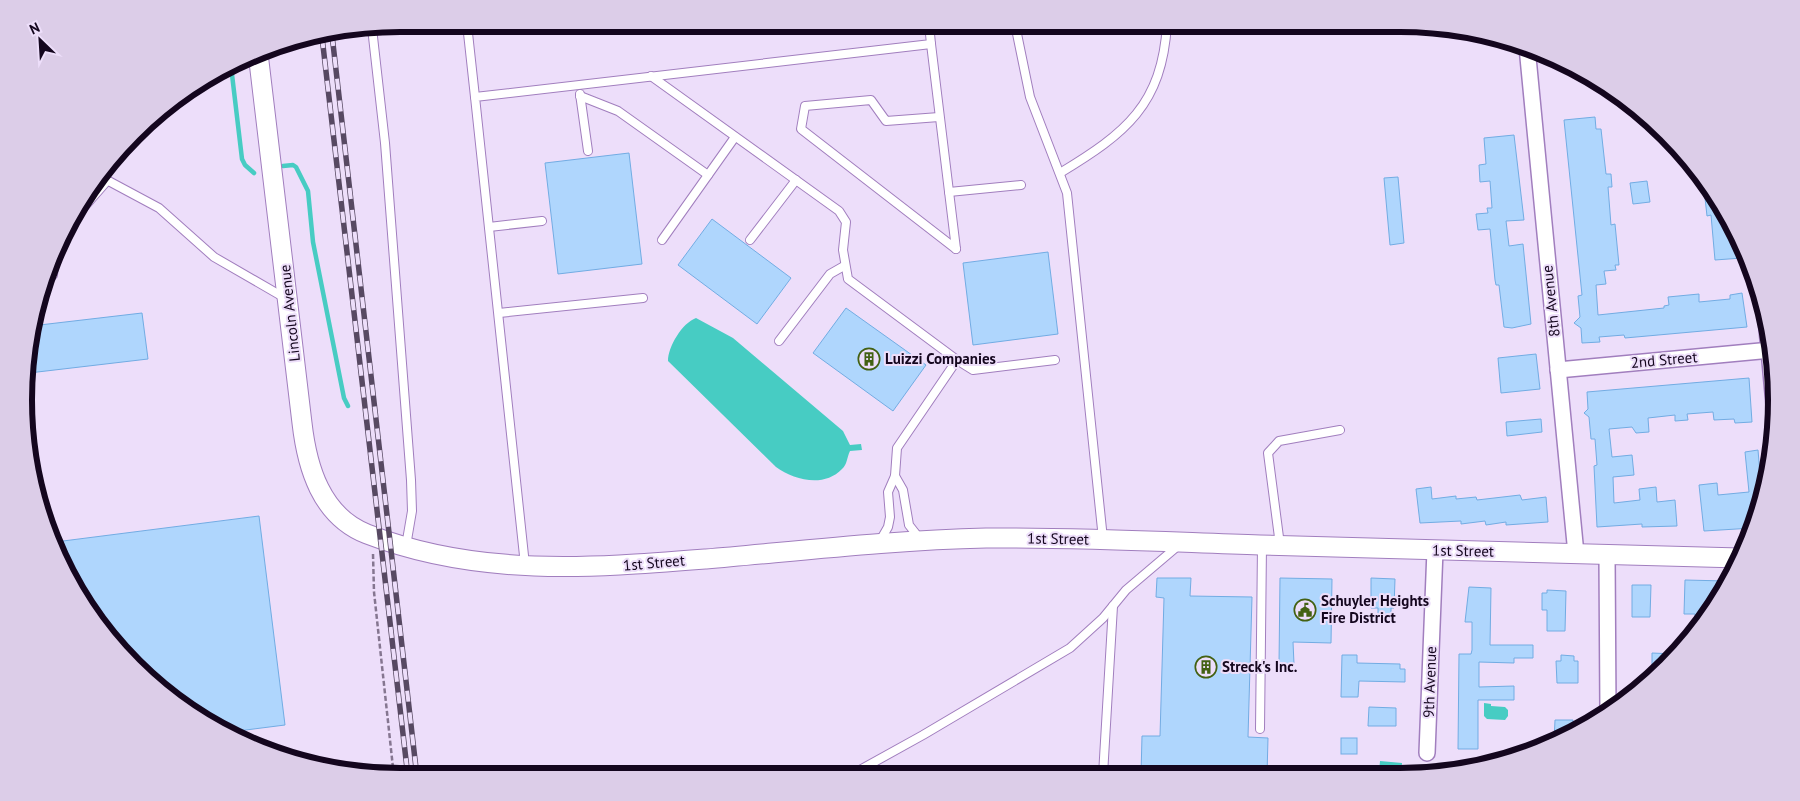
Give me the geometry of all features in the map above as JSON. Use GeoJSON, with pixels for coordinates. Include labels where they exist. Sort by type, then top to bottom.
{"type":"FeatureCollection","features":[{"type":"Feature","properties":{"kind":"street","name":"8th Avenue"},"geometry":{"type":"LineString","coordinates":[[1528,56],[1576,554]]}},
{"type":"Feature","properties":{"kind":"street","name":"Lincoln Avenue"},"geometry":{"type":"LineString","coordinates":[[259,61],[289,300],[303,434],[313,474],[323,497],[339,517],[350,526],[377,538]]}},
{"type":"Feature","properties":{"kind":"street","name":"2nd Street"},"geometry":{"type":"LineString","coordinates":[[1558,370],[1764,351]]}},
{"type":"Feature","properties":{"kind":"street","name":"1st Street"},"geometry":{"type":"LineString","coordinates":[[377,538],[482,562],[525,567],[599,567],[922,541],[988,538],[1103,539],[1732,558]]}},
{"type":"Feature","properties":{"kind":"street","name":"9th Avenue"},"geometry":{"type":"LineString","coordinates":[[1427,753],[1435,550]]}},
{"type":"Feature","properties":{"kind":"street"},"geometry":{"type":"LineString","coordinates":[[1607,555],[1608,703]]}},
{"type":"Feature","properties":{"kind":"lane"},"geometry":{"type":"LineString","coordinates":[[468,32],[525,567]]}},
{"type":"Feature","properties":{"kind":"lane"},"geometry":{"type":"LineString","coordinates":[[930,32],[956,249],[801,129],[805,106],[871,100],[886,121],[940,117]]}},
{"type":"Feature","properties":{"kind":"lane"},"geometry":{"type":"LineString","coordinates":[[1017,32],[1030,97],[1067,193],[1103,539]]}},
{"type":"Feature","properties":{"kind":"lane"},"geometry":{"type":"LineString","coordinates":[[1060,173],[1110,140],[1144,104],[1160,74],[1166,32]]}},
{"type":"Feature","properties":{"kind":"lane"},"geometry":{"type":"LineString","coordinates":[[373,33],[385,143],[411,480],[412,510],[406,546]]}},
{"type":"Feature","properties":{"kind":"lane"},"geometry":{"type":"LineString","coordinates":[[475,97],[932,44]]}},
{"type":"Feature","properties":{"kind":"lane"},"geometry":{"type":"LineString","coordinates":[[651,76],[839,211],[846,222],[843,250],[844,266],[848,279],[957,360],[973,370],[1055,360]]}},
{"type":"Feature","properties":{"kind":"lane"},"geometry":{"type":"LineString","coordinates":[[578,84],[588,151]]}},
{"type":"Feature","properties":{"kind":"lane"},"geometry":{"type":"LineString","coordinates":[[580,96],[618,110],[708,176]]}},
{"type":"Feature","properties":{"kind":"lane"},"geometry":{"type":"LineString","coordinates":[[662,240],[735,137]]}},
{"type":"Feature","properties":{"kind":"lane"},"geometry":{"type":"LineString","coordinates":[[106,180],[159,208],[214,257],[289,300]]}},
{"type":"Feature","properties":{"kind":"lane"},"geometry":{"type":"LineString","coordinates":[[750,240],[796,180]]}},
{"type":"Feature","properties":{"kind":"lane"},"geometry":{"type":"LineString","coordinates":[[949,192],[1021,185]]}},
{"type":"Feature","properties":{"kind":"lane"},"geometry":{"type":"LineString","coordinates":[[489,227],[542,221]]}},
{"type":"Feature","properties":{"kind":"lane"},"geometry":{"type":"LineString","coordinates":[[779,341],[830,274],[844,266]]}},
{"type":"Feature","properties":{"kind":"lane"},"geometry":{"type":"LineString","coordinates":[[499,313],[642,298]]}},
{"type":"Feature","properties":{"kind":"lane"},"geometry":{"type":"LineString","coordinates":[[878,545],[888,527],[890,518],[888,492],[895,476],[895,455],[900,440],[957,360]]}},
{"type":"Feature","properties":{"kind":"lane"},"geometry":{"type":"LineString","coordinates":[[1260,729],[1271,545],[1268,453],[1279,441],[1340,430]]}},
{"type":"Feature","properties":{"kind":"lane"},"geometry":{"type":"LineString","coordinates":[[895,476],[903,490],[908,525],[922,541]]}},
{"type":"Feature","properties":{"kind":"lane"},"geometry":{"type":"LineString","coordinates":[[863,768],[1058,656],[1085,637],[1139,578],[1182,542]]}},
{"type":"Feature","properties":{"kind":"lane"},"geometry":{"type":"LineString","coordinates":[[1103,768],[1113,606]]}},
{"type":"Feature","properties":{"kind":"path"},"geometry":{"type":"LineString","coordinates":[[377,538],[373,584],[393,768]]}},
{"type":"Feature","properties":{"kind":"shaded area"},"geometry":{"type":"Polygon","coordinates":[[[696,318],[733,338],[843,431],[850,445],[861,444],[862,450],[850,451],[844,467],[827,479],[809,480],[800,478],[783,472],[776,467],[668,361],[670,349],[677,336],[686,325],[696,318]]]}},
{"type":"Feature","properties":{"kind":"shaded area"},"geometry":{"type":"Polygon","coordinates":[[[1484,703],[1491,704],[1491,706],[1505,707],[1508,710],[1508,716],[1505,720],[1487,719],[1484,716],[1484,703]]]}},
{"type":"Feature","properties":{"kind":"shaded area"},"geometry":{"type":"Polygon","coordinates":[[[1380,761],[1402,763],[1402,768],[1379,768],[1380,761]]]}},
{"type":"Feature","properties":{"kind":"building"},"geometry":{"type":"Polygon","coordinates":[[[1595,117],[1596,129],[1601,129],[1606,174],[1611,174],[1612,187],[1608,187],[1611,225],[1615,224],[1619,265],[1615,265],[1616,270],[1604,271],[1606,284],[1596,285],[1598,315],[1664,308],[1664,306],[1669,305],[1668,297],[1699,294],[1699,302],[1730,299],[1730,295],[1742,293],[1747,327],[1625,338],[1624,335],[1599,337],[1600,342],[1582,343],[1581,328],[1574,323],[1580,317],[1578,296],[1582,295],[1564,120],[1595,117]]]}},
{"type":"Feature","properties":{"kind":"building"},"geometry":{"type":"Polygon","coordinates":[[[1514,135],[1524,220],[1506,221],[1509,246],[1523,244],[1531,324],[1512,328],[1504,327],[1499,285],[1496,285],[1495,280],[1490,229],[1478,230],[1476,214],[1488,213],[1487,208],[1492,208],[1490,181],[1480,182],[1479,165],[1486,164],[1484,138],[1514,135]]]}},
{"type":"Feature","properties":{"kind":"building"},"geometry":{"type":"Polygon","coordinates":[[[629,153],[642,264],[558,274],[545,163],[629,153]]]}},
{"type":"Feature","properties":{"kind":"building"},"geometry":{"type":"Polygon","coordinates":[[[1398,177],[1404,243],[1390,245],[1384,178],[1398,177]]]}},
{"type":"Feature","properties":{"kind":"building"},"geometry":{"type":"Polygon","coordinates":[[[1647,181],[1650,202],[1633,204],[1630,183],[1647,181]]]}},
{"type":"Feature","properties":{"kind":"building"},"geometry":{"type":"Polygon","coordinates":[[[1705,196],[1730,238],[1738,258],[1715,260],[1711,215],[1707,216],[1705,196]]]}},
{"type":"Feature","properties":{"kind":"building"},"geometry":{"type":"Polygon","coordinates":[[[712,219],[791,278],[757,324],[678,265],[712,219]]]}},
{"type":"Feature","properties":{"kind":"building"},"geometry":{"type":"Polygon","coordinates":[[[1048,252],[1058,334],[973,345],[963,263],[1048,252]]]}},
{"type":"Feature","properties":{"kind":"building","name":"Luizzi Companies"},"geometry":{"type":"Polygon","coordinates":[[[846,308],[926,365],[893,411],[813,353],[846,308]]]}},
{"type":"Feature","properties":{"kind":"building"},"geometry":{"type":"Polygon","coordinates":[[[142,313],[148,359],[33,372],[41,325],[142,313]]]}},
{"type":"Feature","properties":{"kind":"building"},"geometry":{"type":"Polygon","coordinates":[[[1536,354],[1540,389],[1501,393],[1498,358],[1536,354]]]}},
{"type":"Feature","properties":{"kind":"building"},"geometry":{"type":"Polygon","coordinates":[[[1749,378],[1752,422],[1735,423],[1734,419],[1714,420],[1713,412],[1687,414],[1688,420],[1675,421],[1675,415],[1648,418],[1649,432],[1636,433],[1632,427],[1609,429],[1612,457],[1632,455],[1634,475],[1613,477],[1614,503],[1640,500],[1639,489],[1656,487],[1657,502],[1675,500],[1677,526],[1642,527],[1642,524],[1597,527],[1594,466],[1597,465],[1595,439],[1591,439],[1589,417],[1584,413],[1588,409],[1587,392],[1749,378]]]}},
{"type":"Feature","properties":{"kind":"building"},"geometry":{"type":"Polygon","coordinates":[[[1541,419],[1542,432],[1507,436],[1506,422],[1541,419]]]}},
{"type":"Feature","properties":{"kind":"building"},"geometry":{"type":"Polygon","coordinates":[[[1758,450],[1760,473],[1755,496],[1744,529],[1704,531],[1699,485],[1717,483],[1718,495],[1749,492],[1745,452],[1758,450]]]}},
{"type":"Feature","properties":{"kind":"building"},"geometry":{"type":"Polygon","coordinates":[[[1431,487],[1432,499],[1456,496],[1456,499],[1476,497],[1477,500],[1520,495],[1522,500],[1546,497],[1548,522],[1506,525],[1506,522],[1486,525],[1485,521],[1461,524],[1461,521],[1420,523],[1416,489],[1431,487]]]}},
{"type":"Feature","properties":{"kind":"building"},"geometry":{"type":"Polygon","coordinates":[[[259,516],[285,725],[238,731],[216,719],[176,692],[140,661],[109,625],[70,563],[63,541],[259,516]]]}},
{"type":"Feature","properties":{"kind":"building","name":"Streck's Inc."},"geometry":{"type":"Polygon","coordinates":[[[1157,578],[1191,578],[1190,596],[1252,597],[1248,737],[1268,738],[1267,768],[1141,768],[1142,736],[1160,736],[1164,598],[1156,597],[1157,578]]]}},
{"type":"Feature","properties":{"kind":"building","name":"Schuyler Heights Fire District"},"geometry":{"type":"Polygon","coordinates":[[[1280,578],[1332,579],[1331,643],[1293,642],[1294,664],[1279,664],[1280,578]]]}},
{"type":"Feature","properties":{"kind":"building"},"geometry":{"type":"Polygon","coordinates":[[[1371,578],[1395,579],[1394,608],[1391,608],[1391,615],[1378,615],[1378,608],[1371,608],[1371,578]]]}},
{"type":"Feature","properties":{"kind":"building"},"geometry":{"type":"Polygon","coordinates":[[[1685,580],[1720,581],[1697,617],[1695,617],[1695,614],[1684,614],[1685,580]]]}},
{"type":"Feature","properties":{"kind":"building"},"geometry":{"type":"Polygon","coordinates":[[[1632,585],[1651,585],[1650,617],[1632,617],[1632,585]]]}},
{"type":"Feature","properties":{"kind":"building"},"geometry":{"type":"Polygon","coordinates":[[[1469,587],[1491,588],[1490,645],[1533,645],[1533,658],[1514,658],[1514,663],[1479,662],[1479,687],[1514,686],[1514,700],[1478,700],[1478,749],[1458,749],[1459,654],[1471,654],[1472,650],[1472,622],[1465,622],[1469,587]]]}},
{"type":"Feature","properties":{"kind":"building"},"geometry":{"type":"Polygon","coordinates":[[[1547,590],[1566,591],[1565,631],[1547,631],[1547,610],[1542,610],[1542,593],[1547,593],[1547,590]]]}},
{"type":"Feature","properties":{"kind":"building"},"geometry":{"type":"Polygon","coordinates":[[[1652,653],[1667,654],[1660,661],[1652,668],[1652,653]]]}},
{"type":"Feature","properties":{"kind":"building"},"geometry":{"type":"Polygon","coordinates":[[[1342,655],[1357,655],[1357,663],[1400,664],[1400,669],[1405,669],[1405,682],[1359,681],[1358,697],[1341,697],[1342,655]]]}},
{"type":"Feature","properties":{"kind":"building"},"geometry":{"type":"Polygon","coordinates":[[[1561,655],[1574,656],[1574,661],[1578,661],[1578,683],[1557,683],[1556,661],[1561,661],[1561,655]]]}},
{"type":"Feature","properties":{"kind":"building"},"geometry":{"type":"Polygon","coordinates":[[[1369,707],[1396,708],[1396,726],[1368,726],[1369,707]]]}},
{"type":"Feature","properties":{"kind":"building"},"geometry":{"type":"Polygon","coordinates":[[[1555,720],[1573,720],[1573,725],[1554,734],[1555,720]]]}},
{"type":"Feature","properties":{"kind":"building"},"geometry":{"type":"Polygon","coordinates":[[[1341,738],[1357,738],[1357,754],[1341,754],[1341,738]]]}},
{"type":"Feature","properties":{"kind":"waterway"},"geometry":{"type":"LineString","coordinates":[[232,73],[242,159],[245,165],[254,173]]}},
{"type":"Feature","properties":{"kind":"waterway"},"geometry":{"type":"LineString","coordinates":[[283,166],[293,165],[296,167],[308,191],[313,242],[344,398],[348,406]]}},
{"type":"Feature","properties":{"kind":"railway"},"geometry":{"type":"LineString","coordinates":[[333,39],[416,768]]}},
{"type":"Feature","properties":{"kind":"railway"},"geometry":{"type":"LineString","coordinates":[[323,41],[407,768]]}},
{"type":"Feature","properties":{"kind":"place","name":"Luizzi Companies"},"geometry":{"type":"Point","coordinates":[869,359]}},
{"type":"Feature","properties":{"kind":"place","name":"Schuyler Heights Fire District"},"geometry":{"type":"Point","coordinates":[1305,610]}},
{"type":"Feature","properties":{"kind":"place","name":"Streck's Inc."},"geometry":{"type":"Point","coordinates":[1206,667]}}]}
